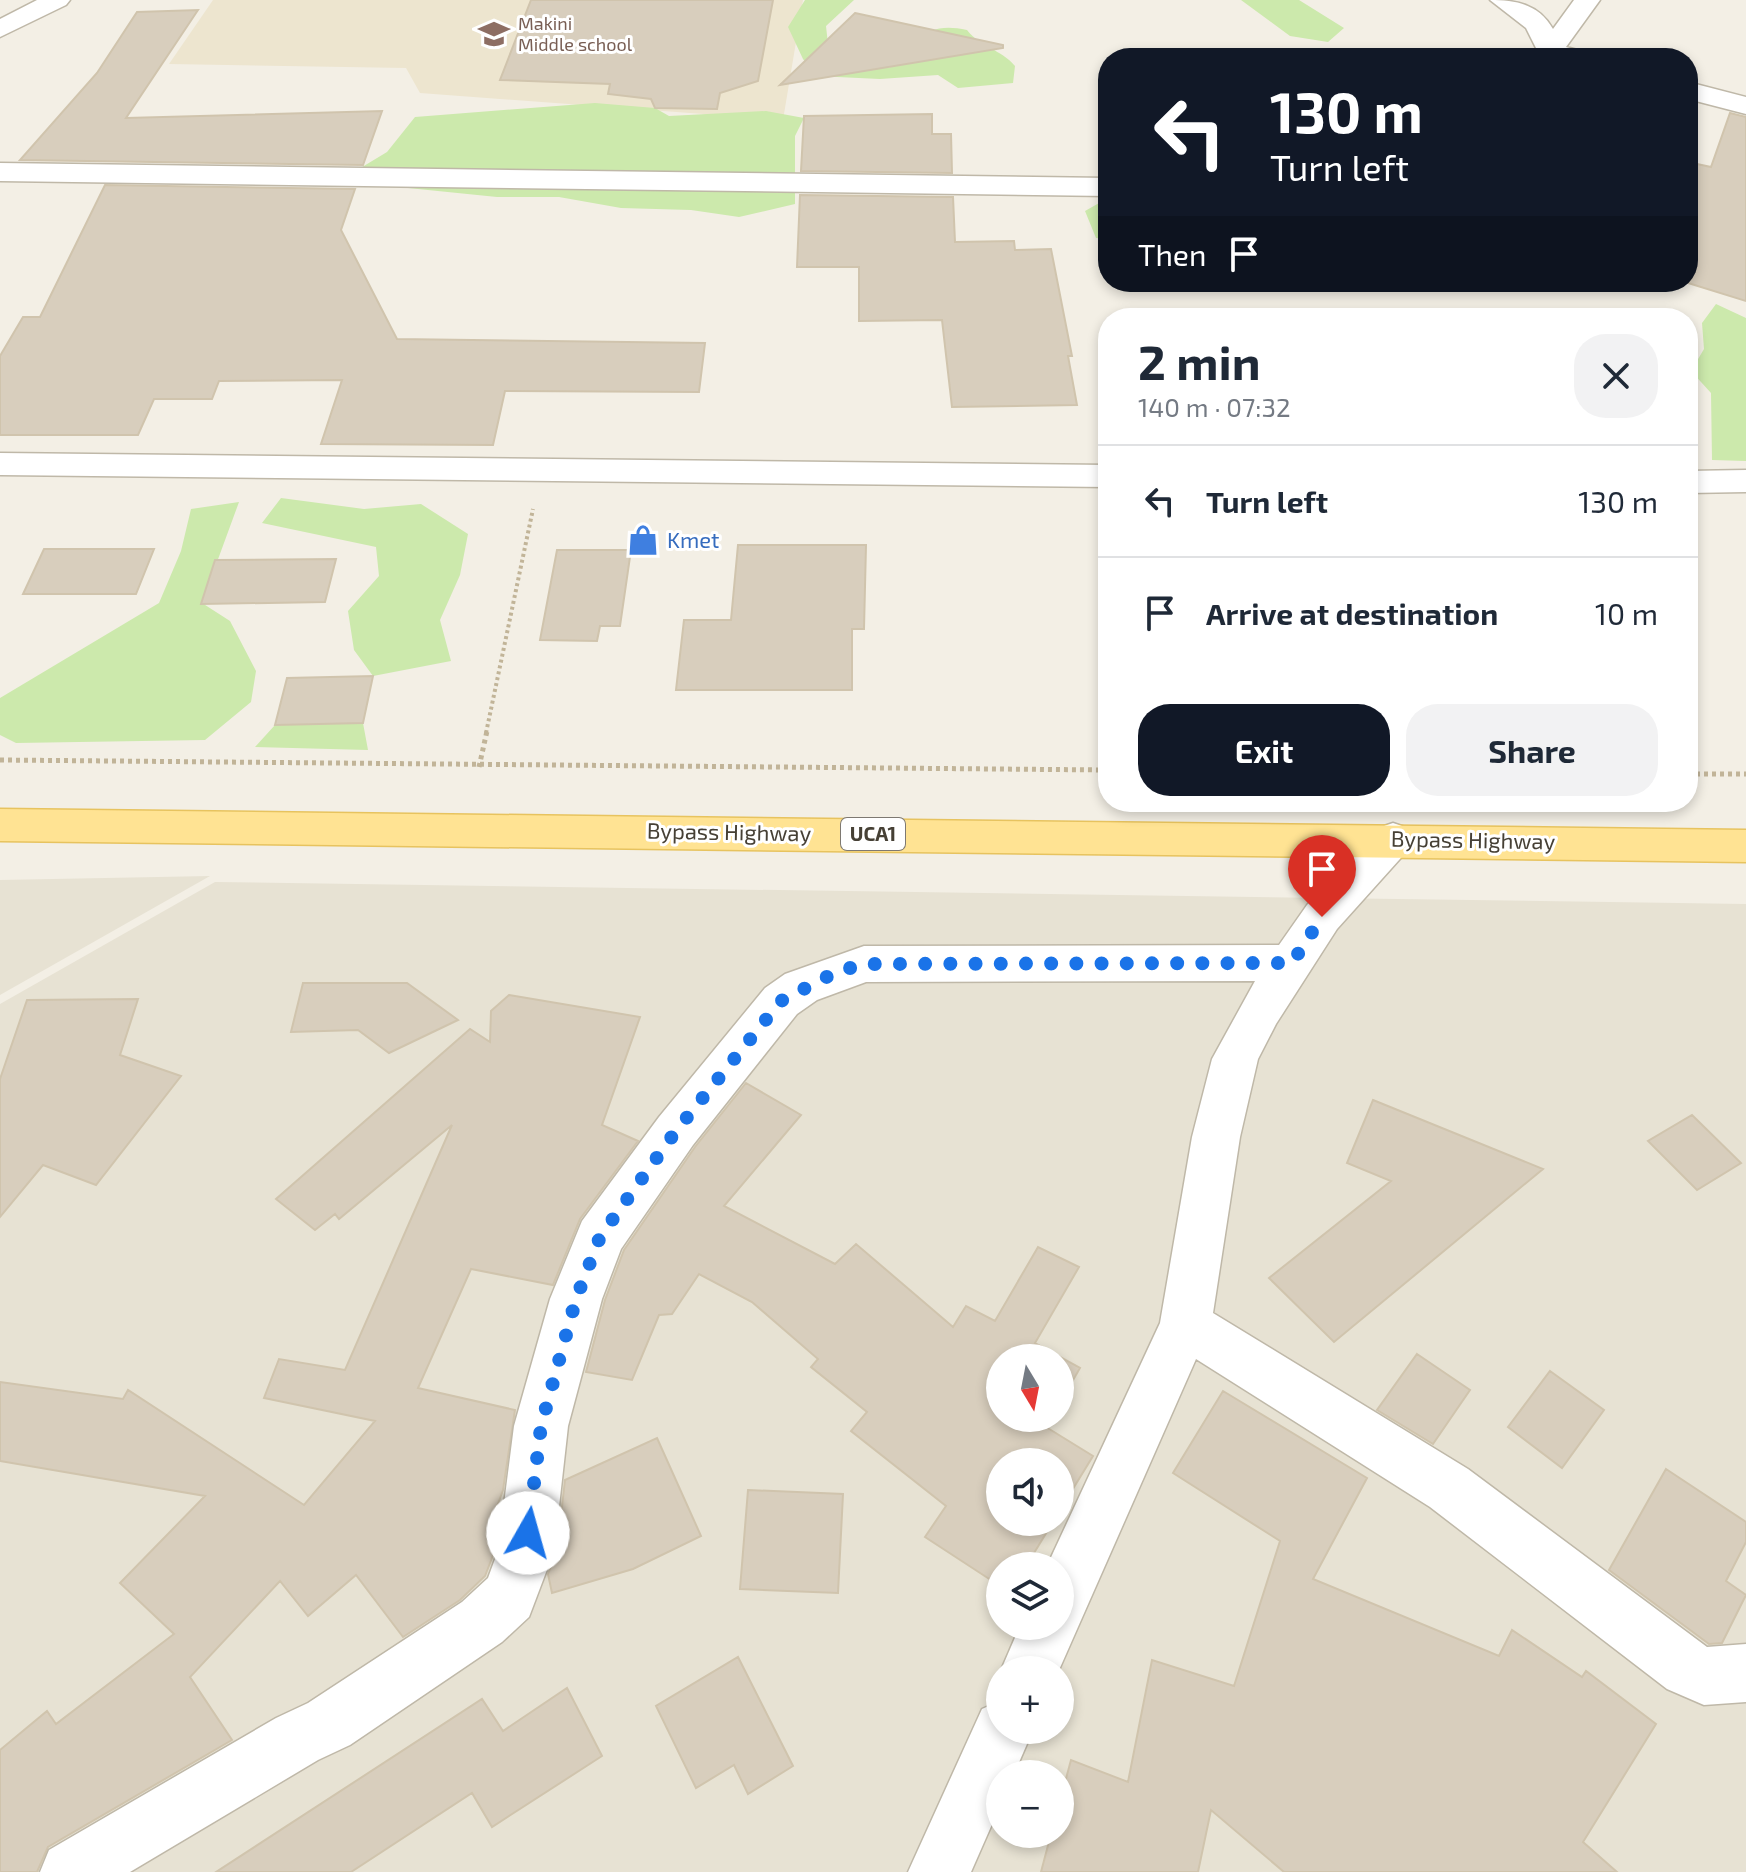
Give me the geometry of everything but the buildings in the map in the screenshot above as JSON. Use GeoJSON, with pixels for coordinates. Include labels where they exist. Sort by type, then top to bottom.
{"type":"FeatureCollection","features":[{"type":"Feature","properties":{"kind":"main road","name":"Bypass Highway"},"geometry":{"type":"LineString","coordinates":[[0,825],[1393,839],[1746,846]]}},
{"type":"Feature","properties":{"kind":"street"},"geometry":{"type":"LineString","coordinates":[[0,29],[57,0]]}},
{"type":"Feature","properties":{"kind":"street"},"geometry":{"type":"LineString","coordinates":[[1503,0],[1537,24],[1552,48]]}},
{"type":"Feature","properties":{"kind":"street"},"geometry":{"type":"LineString","coordinates":[[1561,48],[1587,0]]}},
{"type":"Feature","properties":{"kind":"street"},"geometry":{"type":"LineString","coordinates":[[1698,93],[1746,106]]}},
{"type":"Feature","properties":{"kind":"street"},"geometry":{"type":"LineString","coordinates":[[0,172],[1098,187]]}},
{"type":"Feature","properties":{"kind":"street"},"geometry":{"type":"LineString","coordinates":[[0,464],[1098,476]]}},
{"type":"Feature","properties":{"kind":"street"},"geometry":{"type":"LineString","coordinates":[[1698,482],[1746,481]]}},
{"type":"Feature","properties":{"kind":"street"},"geometry":{"type":"LineString","coordinates":[[1074,1571],[1186,1324],[1216,1137],[1235,1059],[1260,1011],[1322,917],[1393,839]]}},
{"type":"Feature","properties":{"kind":"street"},"geometry":{"type":"LineString","coordinates":[[71,1872],[297,1739],[329,1724],[482,1622],[509,1597],[526,1551],[541,1426],[576,1299],[600,1237],[676,1131],[781,1001],[836,972],[864,964],[1292,963]]}},
{"type":"Feature","properties":{"kind":"street"},"geometry":{"type":"LineString","coordinates":[[1186,1324],[1449,1488],[1688,1668],[1704,1676],[1746,1673]]}},
{"type":"Feature","properties":{"kind":"street"},"geometry":{"type":"LineString","coordinates":[[939,1872],[997,1744]]}},
{"type":"Feature","properties":{"kind":"path"},"geometry":{"type":"LineString","coordinates":[[479,767],[541,469]]}},
{"type":"Feature","properties":{"kind":"path"},"geometry":{"type":"LineString","coordinates":[[0,760],[479,767],[1098,770]]}},
{"type":"Feature","properties":{"kind":"path"},"geometry":{"type":"LineString","coordinates":[[1698,774],[1746,774]]}},
{"type":"Feature","properties":{"kind":"shaded area","name":"Makini Middle school"},"geometry":{"type":"Polygon","coordinates":[[[213,0],[803,0],[783,120],[420,93],[406,68],[169,64],[213,0]]]}},
{"type":"Feature","properties":{"kind":"shaded area"},"geometry":{"type":"Polygon","coordinates":[[[210,876],[0,995],[0,880],[210,876]]]}},
{"type":"Feature","properties":{"kind":"shaded area"},"geometry":{"type":"Polygon","coordinates":[[[215,882],[1746,904],[1746,1872],[0,1872],[0,1004],[215,882]]]}},
{"type":"Feature","properties":{"kind":"green space"},"geometry":{"type":"Polygon","coordinates":[[[805,0],[854,0],[826,26],[830,62],[889,68],[923,35],[932,30],[953,28],[967,30],[978,41],[1009,60],[1015,66],[1013,83],[958,88],[938,75],[880,79],[816,76],[803,59],[788,27],[805,0]]]}},
{"type":"Feature","properties":{"kind":"green space"},"geometry":{"type":"Polygon","coordinates":[[[1241,0],[1299,0],[1344,28],[1328,42],[1290,36],[1241,0]]]}},
{"type":"Feature","properties":{"kind":"green space"},"geometry":{"type":"Polygon","coordinates":[[[595,103],[655,108],[669,116],[766,111],[804,118],[795,136],[795,204],[739,217],[691,210],[621,208],[559,197],[497,197],[339,181],[387,152],[415,117],[595,103]]]}},
{"type":"Feature","properties":{"kind":"green space"},"geometry":{"type":"Polygon","coordinates":[[[1098,204],[1098,238],[1096,238],[1085,211],[1098,204]]]}},
{"type":"Feature","properties":{"kind":"green space"},"geometry":{"type":"Polygon","coordinates":[[[1716,304],[1746,318],[1746,461],[1712,460],[1711,393],[1698,379],[1698,359],[1704,349],[1702,323],[1716,304]]]}},
{"type":"Feature","properties":{"kind":"green space"},"geometry":{"type":"Polygon","coordinates":[[[281,498],[364,509],[421,504],[468,534],[460,575],[440,620],[451,661],[373,676],[354,650],[348,611],[379,576],[376,547],[262,523],[281,498]]]}},
{"type":"Feature","properties":{"kind":"green space"},"geometry":{"type":"Polygon","coordinates":[[[239,502],[202,603],[230,621],[256,671],[251,702],[205,740],[16,743],[0,735],[0,698],[159,603],[181,551],[191,509],[239,502]]]}},
{"type":"Feature","properties":{"kind":"green space"},"geometry":{"type":"Polygon","coordinates":[[[363,723],[368,750],[255,747],[275,725],[363,723]]]}},
{"type":"Feature","properties":{"kind":"place","name":"Makini Middle school"},"geometry":{"type":"Point","coordinates":[494,34]}},
{"type":"Feature","properties":{"kind":"place","name":"Kmet"},"geometry":{"type":"Point","coordinates":[643,540]}},
{"type":"Feature","properties":{"kind":"route"},"geometry":{"type":"LineString","coordinates":[[528,1533],[541,1426],[576,1299],[600,1237],[676,1131],[781,1001],[801,987],[864,964],[1292,963],[1322,917]]}}]}
